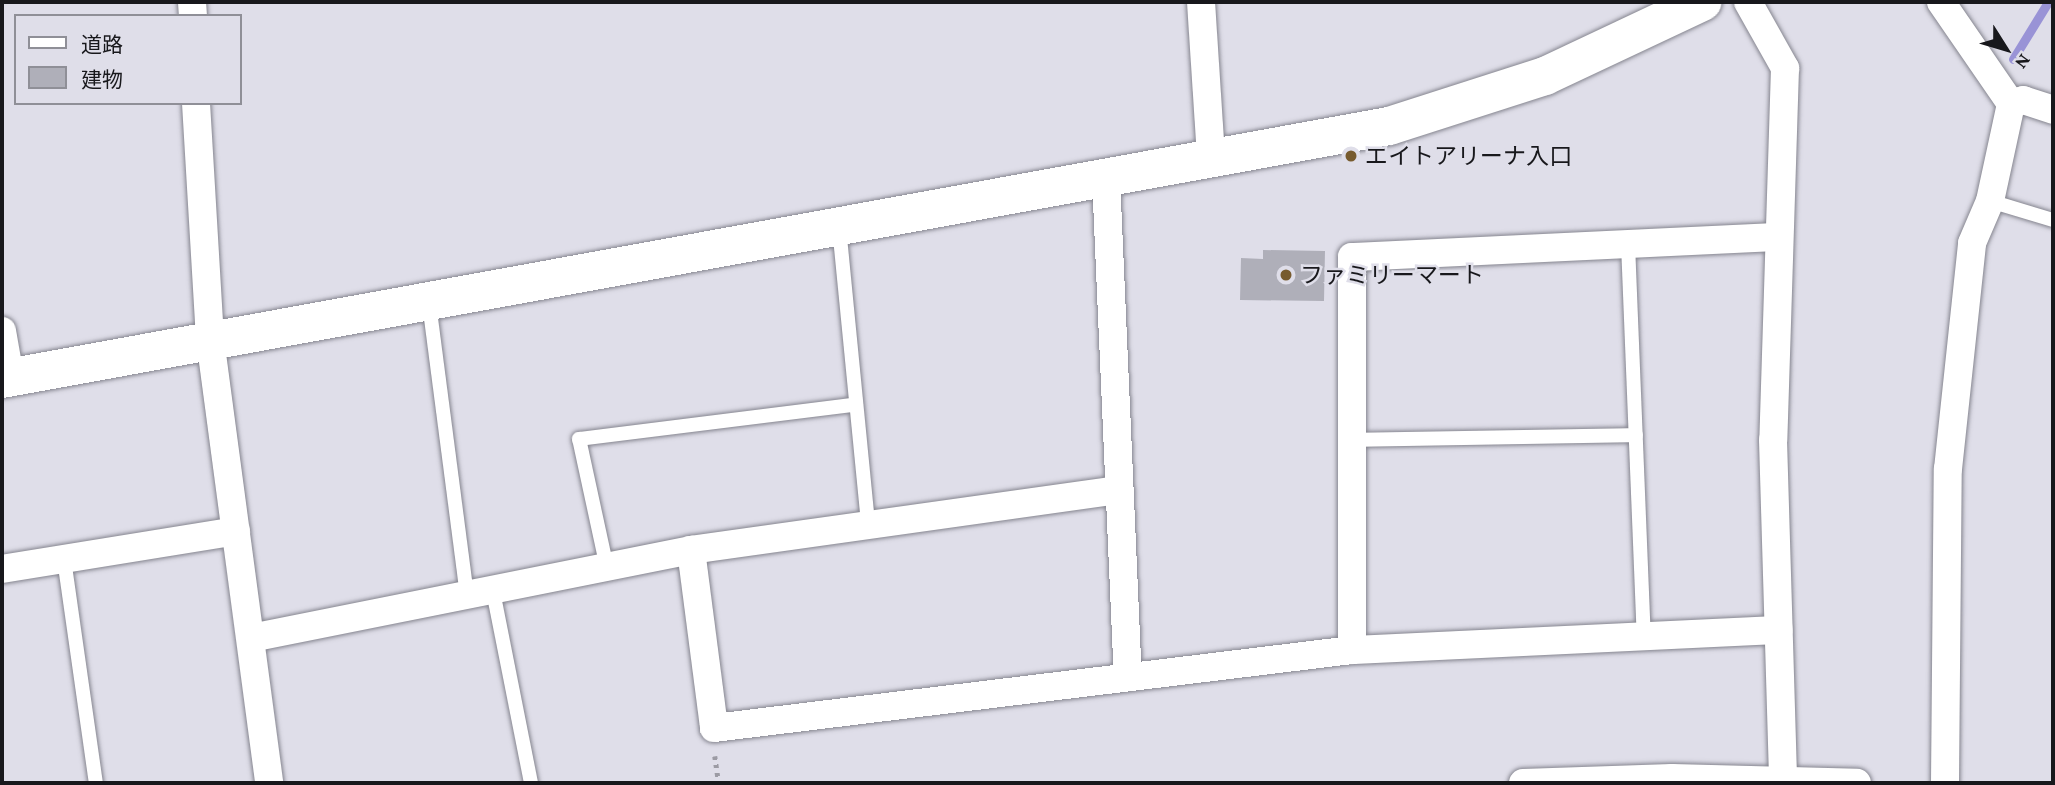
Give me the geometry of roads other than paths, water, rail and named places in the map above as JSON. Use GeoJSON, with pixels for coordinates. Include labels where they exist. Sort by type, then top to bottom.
{"type":"FeatureCollection","features":[{"type":"Feature","properties":{"kind":"street"},"geometry":{"type":"LineString","coordinates":[[1201,2],[1211,157]]}},
{"type":"Feature","properties":{"kind":"street"},"geometry":{"type":"LineString","coordinates":[[2,331],[6,378],[1106,178],[1462,106],[1610,51],[1702,2]]}},
{"type":"Feature","properties":{"kind":"street"},"geometry":{"type":"LineString","coordinates":[[1748,2],[1785,68],[1773,439],[1783,779]]}},
{"type":"Feature","properties":{"kind":"street"},"geometry":{"type":"LineString","coordinates":[[1941,2],[2011,104],[1990,201],[1972,243],[1948,469],[1945,783]]}},
{"type":"Feature","properties":{"kind":"street"},"geometry":{"type":"LineString","coordinates":[[2011,104],[2023,100],[2053,110]]}},
{"type":"Feature","properties":{"kind":"street"},"geometry":{"type":"LineString","coordinates":[[197,105],[210,340],[269,783]]}},
{"type":"Feature","properties":{"kind":"street"},"geometry":{"type":"LineString","coordinates":[[1106,178],[1128,676]]}},
{"type":"Feature","properties":{"kind":"street"},"geometry":{"type":"LineString","coordinates":[[1352,650],[1352,257],[1778,237]]}},
{"type":"Feature","properties":{"kind":"street"},"geometry":{"type":"LineString","coordinates":[[251,638],[691,550],[868,521],[1118,490]]}},
{"type":"Feature","properties":{"kind":"street"},"geometry":{"type":"LineString","coordinates":[[2,569],[236,531]]}},
{"type":"Feature","properties":{"kind":"street"},"geometry":{"type":"LineString","coordinates":[[691,550],[714,728],[1352,650],[1779,630]]}},
{"type":"Feature","properties":{"kind":"street"},"geometry":{"type":"LineString","coordinates":[[1523,783],[1783,779],[1857,783]]}},
{"type":"Feature","properties":{"kind":"lane"},"geometry":{"type":"LineString","coordinates":[[1990,201],[2053,220]]}},
{"type":"Feature","properties":{"kind":"lane"},"geometry":{"type":"LineString","coordinates":[[839,227],[853,405],[868,521]]}},
{"type":"Feature","properties":{"kind":"lane"},"geometry":{"type":"LineString","coordinates":[[1628,244],[1644,635]]}},
{"type":"Feature","properties":{"kind":"lane"},"geometry":{"type":"LineString","coordinates":[[428,302],[480,593],[531,783]]}},
{"type":"Feature","properties":{"kind":"lane"},"geometry":{"type":"LineString","coordinates":[[607,568],[579,439],[853,405]]}},
{"type":"Feature","properties":{"kind":"lane"},"geometry":{"type":"LineString","coordinates":[[1352,440],[1636,435]]}},
{"type":"Feature","properties":{"kind":"lane"},"geometry":{"type":"LineString","coordinates":[[64,559],[96,783]]}},
{"type":"Feature","properties":{"kind":"waterway"},"geometry":{"type":"LineString","coordinates":[[2013,59],[2048,2]]}},
{"type":"Feature","properties":{"kind":"place","name":"エイトアリーナ入口"},"geometry":{"type":"Point","coordinates":[1351,156]}},
{"type":"Feature","properties":{"kind":"place","name":"ファミリーマート"},"geometry":{"type":"Point","coordinates":[1286,275]}}]}
